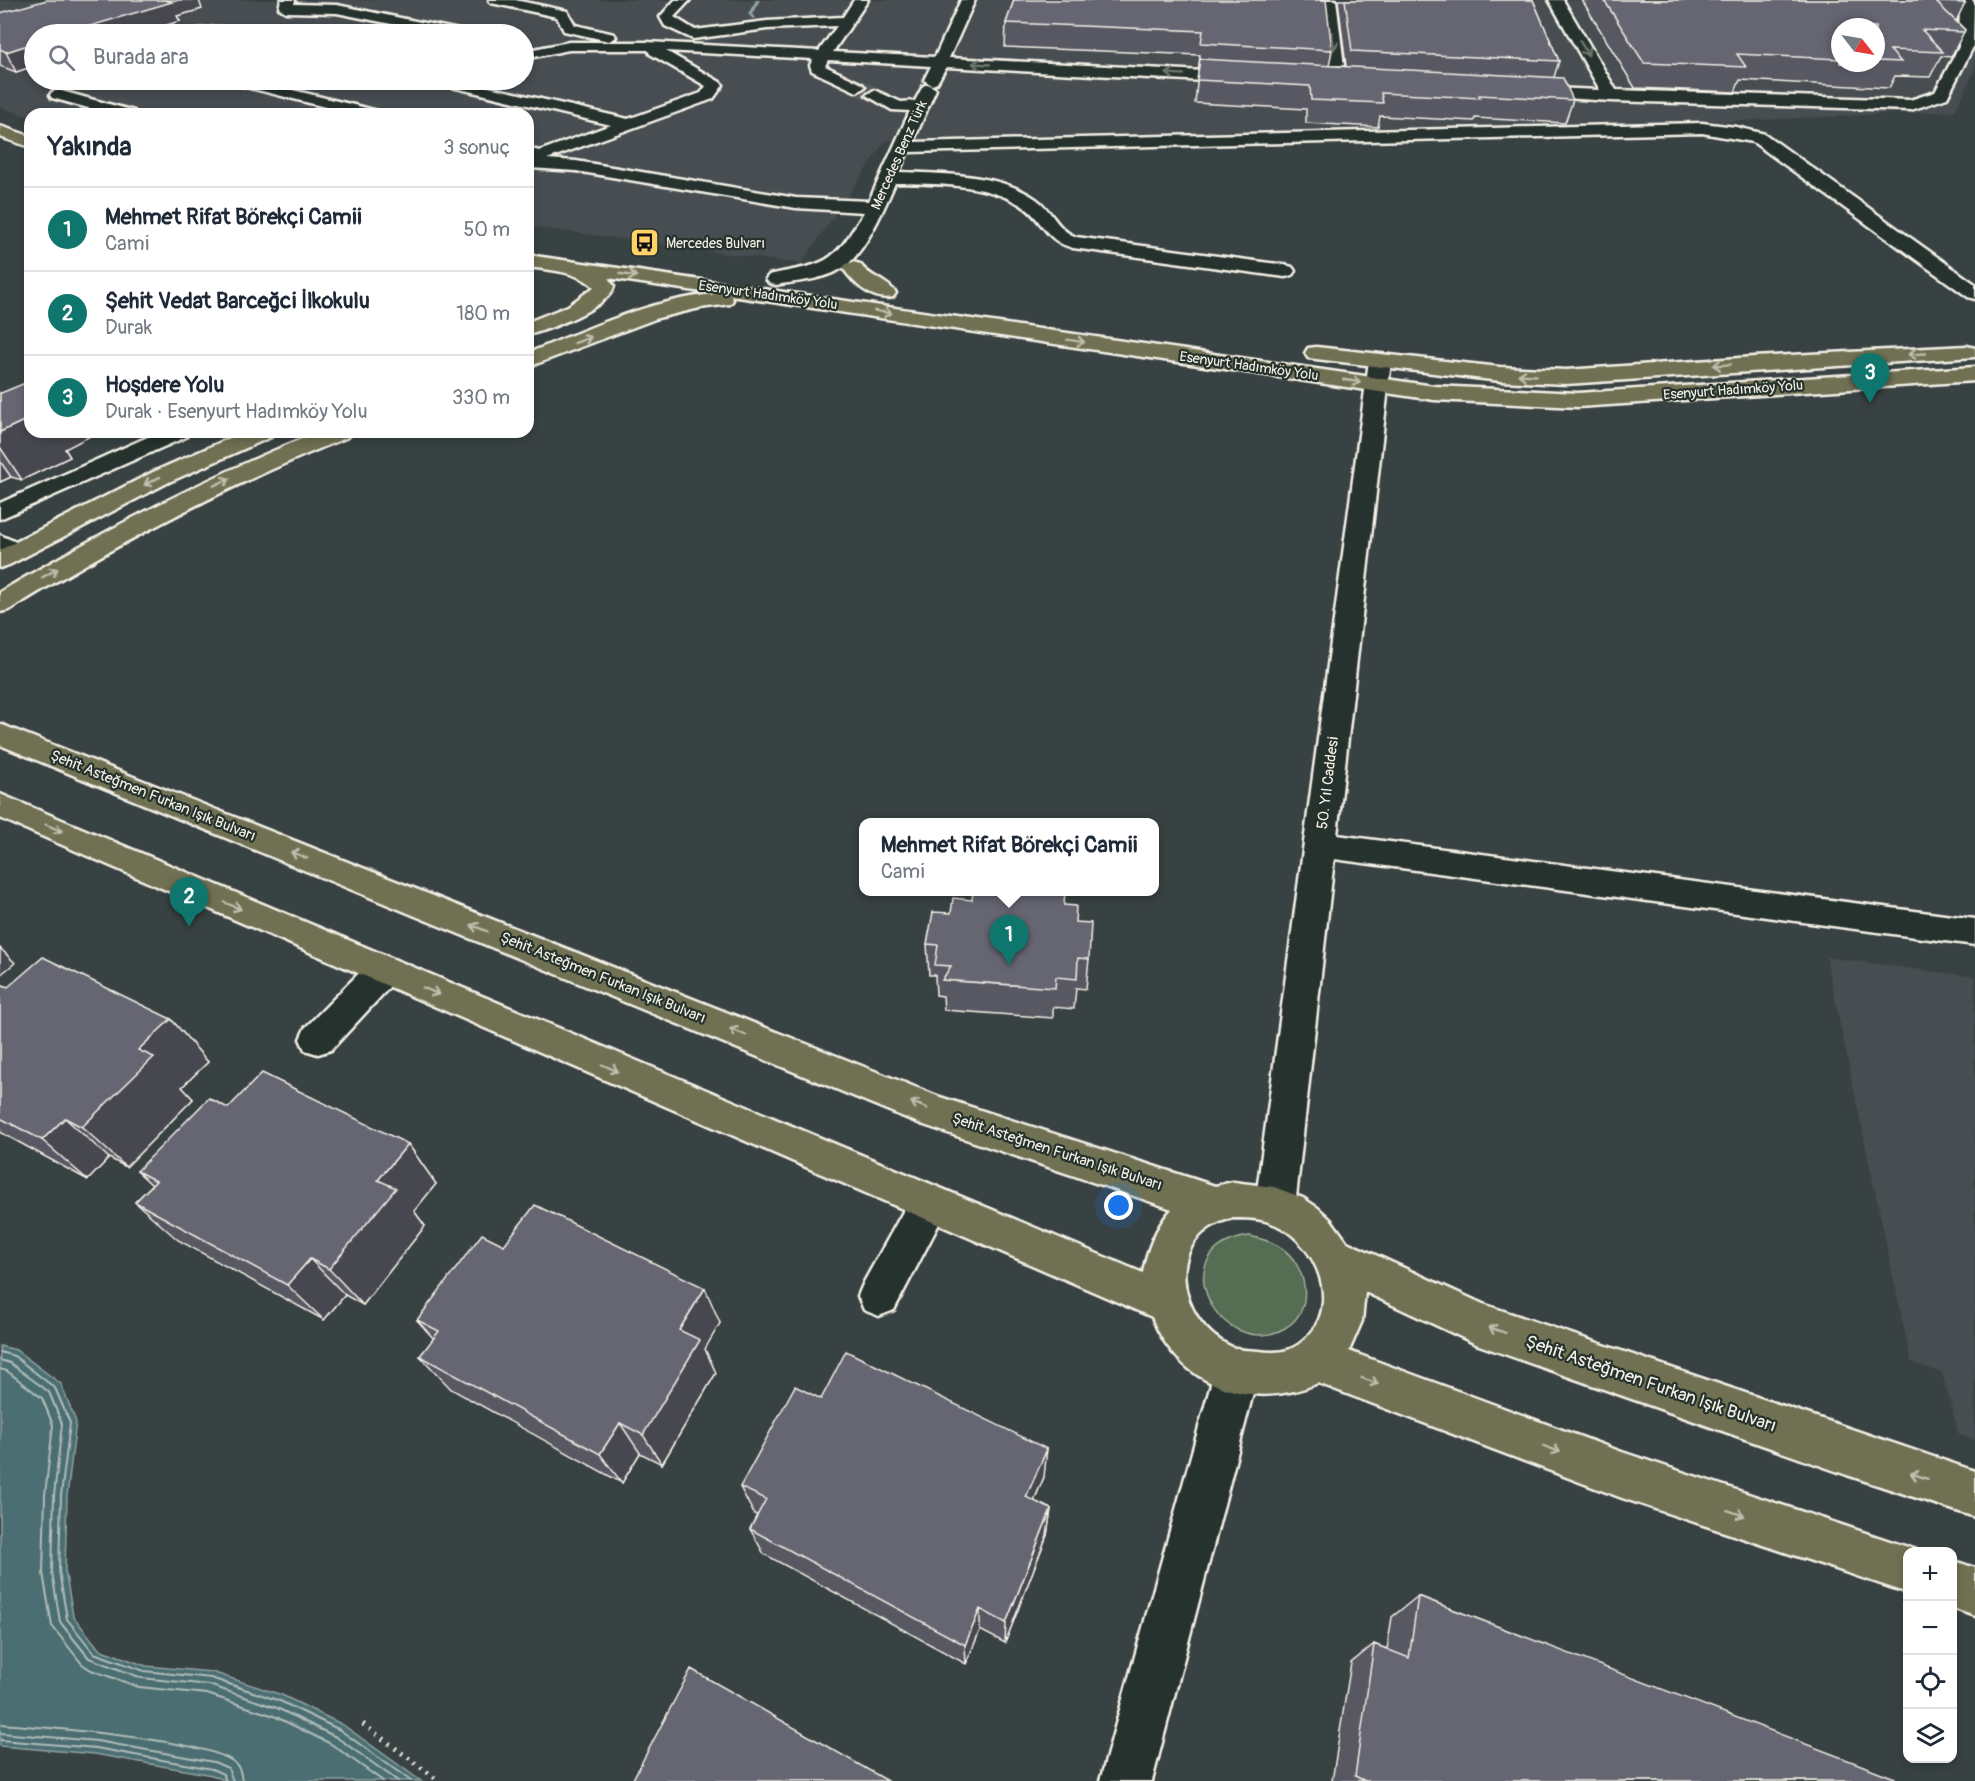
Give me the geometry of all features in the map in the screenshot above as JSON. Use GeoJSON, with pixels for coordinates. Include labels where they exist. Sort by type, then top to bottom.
{"type":"FeatureCollection","features":[{"type":"Feature","properties":{"kind":"main road"},"geometry":{"type":"LineString","coordinates":[[0,131],[24,140]]}},
{"type":"Feature","properties":{"kind":"main road","name":"Esenyurt Hadımköy Yolu"},"geometry":{"type":"LineString","coordinates":[[534,242],[776,279],[908,296]]}},
{"type":"Feature","properties":{"kind":"main road","name":"Esenyurt Hadımköy Yolu"},"geometry":{"type":"LineString","coordinates":[[534,262],[849,307],[1379,373],[1566,377],[1754,363],[1975,351]]}},
{"type":"Feature","properties":{"kind":"main road"},"geometry":{"type":"LineString","coordinates":[[534,327],[575,310],[603,291],[604,286],[596,278],[554,264]]}},
{"type":"Feature","properties":{"kind":"main road"},"geometry":{"type":"LineString","coordinates":[[853,268],[860,278],[886,293]]}},
{"type":"Feature","properties":{"kind":"main road"},"geometry":{"type":"LineString","coordinates":[[534,359],[651,314],[693,302],[718,300],[799,308],[849,307]]}},
{"type":"Feature","properties":{"kind":"main road","name":"Esenyurt Hadımköy Yolu"},"geometry":{"type":"LineString","coordinates":[[1299,350],[1379,373],[1434,393],[1578,400],[1975,374]]}},
{"type":"Feature","properties":{"kind":"main road"},"geometry":{"type":"LineString","coordinates":[[5,551],[161,477],[250,438]]}},
{"type":"Feature","properties":{"kind":"main road"},"geometry":{"type":"LineString","coordinates":[[0,604],[138,524],[210,488],[326,438]]}},
{"type":"Feature","properties":{"kind":"main road","name":"Şehit Asteğmen Furkan Işık Bulvarı"},"geometry":{"type":"LineString","coordinates":[[0,734],[934,1112],[1213,1204]]}},
{"type":"Feature","properties":{"kind":"main road"},"geometry":{"type":"LineString","coordinates":[[0,805],[383,971],[1118,1284],[1166,1302]]}},
{"type":"Feature","properties":{"kind":"main road"},"geometry":{"type":"LineString","coordinates":[[1233,1200],[1254,1201],[1275,1206],[1299,1218],[1319,1235],[1335,1257],[1344,1285],[1344,1314],[1334,1340],[1315,1360],[1296,1371],[1274,1376],[1222,1366],[1197,1349],[1178,1327],[1166,1302],[1162,1277],[1166,1252],[1176,1232],[1192,1215],[1213,1204],[1233,1200]]}},
{"type":"Feature","properties":{"kind":"main road","name":"Şehit Asteğmen Furkan Işık Bulvarı"},"geometry":{"type":"LineString","coordinates":[[1335,1257],[1476,1323],[1975,1494]]}},
{"type":"Feature","properties":{"kind":"main road"},"geometry":{"type":"LineString","coordinates":[[1315,1360],[1622,1475],[1903,1567]]}},
{"type":"Feature","properties":{"kind":"main road"},"geometry":{"type":"LineString","coordinates":[[1957,1585],[1975,1592]]}},
{"type":"Feature","properties":{"kind":"street"},"geometry":{"type":"LineString","coordinates":[[288,0],[286,8],[293,10],[337,9],[410,24]]}},
{"type":"Feature","properties":{"kind":"street"},"geometry":{"type":"LineString","coordinates":[[495,0],[562,14],[569,28],[647,46],[715,84],[707,96],[540,156],[534,154]]}},
{"type":"Feature","properties":{"kind":"street"},"geometry":{"type":"LineString","coordinates":[[683,0],[667,17],[670,23],[718,50]]}},
{"type":"Feature","properties":{"kind":"street"},"geometry":{"type":"LineString","coordinates":[[857,87],[817,68],[817,65],[861,0]]}},
{"type":"Feature","properties":{"kind":"street","name":"Mercedes Benz Türk"},"geometry":{"type":"LineString","coordinates":[[776,279],[825,268],[844,257],[872,214],[930,85],[938,62],[968,0]]}},
{"type":"Feature","properties":{"kind":"street"},"geometry":{"type":"LineString","coordinates":[[1329,0],[1338,82]]}},
{"type":"Feature","properties":{"kind":"street"},"geometry":{"type":"LineString","coordinates":[[1556,0],[1611,96]]}},
{"type":"Feature","properties":{"kind":"street"},"geometry":{"type":"LineString","coordinates":[[1504,91],[1911,105],[1941,95],[1966,47],[1967,3],[1964,0]]}},
{"type":"Feature","properties":{"kind":"street"},"geometry":{"type":"LineString","coordinates":[[693,35],[767,25],[846,21]]}},
{"type":"Feature","properties":{"kind":"street"},"geometry":{"type":"LineString","coordinates":[[534,53],[569,46],[647,46],[1256,78]]}},
{"type":"Feature","properties":{"kind":"street"},"geometry":{"type":"LineString","coordinates":[[700,75],[688,64],[696,57],[712,53],[744,52]]}},
{"type":"Feature","properties":{"kind":"street"},"geometry":{"type":"LineString","coordinates":[[275,90],[348,108]]}},
{"type":"Feature","properties":{"kind":"street"},"geometry":{"type":"LineString","coordinates":[[483,90],[629,124]]}},
{"type":"Feature","properties":{"kind":"street"},"geometry":{"type":"LineString","coordinates":[[58,95],[106,108]]}},
{"type":"Feature","properties":{"kind":"street"},"geometry":{"type":"LineString","coordinates":[[874,96],[898,107],[919,106]]}},
{"type":"Feature","properties":{"kind":"street"},"geometry":{"type":"LineString","coordinates":[[901,147],[1702,128],[1736,132],[1759,138],[1975,293]]}},
{"type":"Feature","properties":{"kind":"street"},"geometry":{"type":"LineString","coordinates":[[534,164],[576,166],[872,214]]}},
{"type":"Feature","properties":{"kind":"street"},"geometry":{"type":"LineString","coordinates":[[888,177],[960,181],[1013,194],[1033,205],[1058,236],[1073,242],[1285,271]]}},
{"type":"Feature","properties":{"kind":"street","name":"Mercedes Benz Türk"},"geometry":{"type":"LineString","coordinates":[[853,268],[872,228],[872,214]]}},
{"type":"Feature","properties":{"kind":"street"},"geometry":{"type":"LineString","coordinates":[[796,299],[826,285],[853,268]]}},
{"type":"Feature","properties":{"kind":"street","name":"50. Yıl Caddesi"},"geometry":{"type":"LineString","coordinates":[[1275,1206],[1379,373]]}},
{"type":"Feature","properties":{"kind":"street"},"geometry":{"type":"LineString","coordinates":[[0,512],[165,438]]}},
{"type":"Feature","properties":{"kind":"street"},"geometry":{"type":"LineString","coordinates":[[1320,845],[1975,932]]}},
{"type":"Feature","properties":{"kind":"street"},"geometry":{"type":"LineString","coordinates":[[318,1039],[383,971]]}},
{"type":"Feature","properties":{"kind":"street"},"geometry":{"type":"LineString","coordinates":[[879,1296],[929,1203]]}},
{"type":"Feature","properties":{"kind":"street"},"geometry":{"type":"LineString","coordinates":[[1126,1781],[1237,1370]]}},
{"type":"Feature","properties":{"kind":"path"},"geometry":{"type":"LineString","coordinates":[[363,1724],[439,1781]]}},
{"type":"Feature","properties":{"kind":"shaded area"},"geometry":{"type":"Polygon","coordinates":[[[0,0],[1975,0],[1975,69],[1955,111],[1647,125],[886,140],[801,264],[534,227],[534,108],[24,108],[24,115],[0,107],[0,0]]]}},
{"type":"Feature","properties":{"kind":"shaded area"},"geometry":{"type":"Polygon","coordinates":[[[1826,957],[1975,977],[1975,1440],[1959,1435],[1942,1373],[1911,1362],[1826,957]]]}},
{"type":"Feature","properties":{"kind":"green space"},"geometry":{"type":"Polygon","coordinates":[[[1250,1236],[1273,1243],[1289,1255],[1297,1264],[1304,1288],[1301,1311],[1295,1320],[1285,1328],[1261,1335],[1240,1330],[1222,1318],[1209,1300],[1204,1280],[1208,1260],[1222,1245],[1250,1236]]]}},
{"type":"Feature","properties":{"kind":"water"},"geometry":{"type":"Polygon","coordinates":[[[0,1346],[16,1350],[61,1384],[76,1422],[67,1496],[65,1570],[73,1616],[99,1649],[146,1666],[212,1672],[282,1695],[343,1725],[421,1781],[226,1781],[212,1775],[95,1754],[0,1746],[0,1346]]]}},
{"type":"Feature","properties":{"kind":"building"},"geometry":{"type":"Polygon","coordinates":[[[47,0],[165,0],[172,2],[97,24],[24,24],[24,46],[6,52],[0,49],[0,13],[47,0]]]}},
{"type":"Feature","properties":{"kind":"building"},"geometry":{"type":"Polygon","coordinates":[[[1014,0],[1326,0],[1332,50],[1201,43],[1203,31],[1006,23],[1014,0]]]}},
{"type":"Feature","properties":{"kind":"building"},"geometry":{"type":"Polygon","coordinates":[[[1345,0],[1533,0],[1559,61],[1352,51],[1345,0]]]}},
{"type":"Feature","properties":{"kind":"building"},"geometry":{"type":"Polygon","coordinates":[[[1604,0],[1962,0],[1965,3],[1936,2],[1965,30],[1964,32],[1922,30],[1943,52],[1890,50],[1901,62],[1885,61],[1885,18],[1831,18],[1831,59],[1737,54],[1746,67],[1644,63],[1604,0]]]}},
{"type":"Feature","properties":{"kind":"building"},"geometry":{"type":"Polygon","coordinates":[[[1200,59],[1563,78],[1573,100],[1381,93],[1383,103],[1311,100],[1310,86],[1197,80],[1200,59]]]}},
{"type":"Feature","properties":{"kind":"building"},"geometry":{"type":"Polygon","coordinates":[[[24,383],[24,421],[0,432],[0,393],[24,383]]]}},
{"type":"Feature","properties":{"kind":"building"},"geometry":{"type":"Polygon","coordinates":[[[972,896],[1065,896],[1064,905],[1076,906],[1075,922],[1091,923],[1089,959],[1078,958],[1077,979],[1056,977],[1055,988],[942,980],[951,966],[935,965],[938,945],[927,944],[933,912],[951,913],[953,898],[972,900],[972,896]]]}},
{"type":"Feature","properties":{"kind":"building"},"geometry":{"type":"Polygon","coordinates":[[[43,957],[171,1019],[138,1050],[154,1057],[82,1127],[65,1118],[42,1140],[0,1118],[0,984],[8,987],[43,957]]]}},
{"type":"Feature","properties":{"kind":"building"},"geometry":{"type":"Polygon","coordinates":[[[262,1073],[408,1144],[378,1180],[396,1188],[329,1269],[310,1259],[287,1285],[135,1202],[156,1181],[137,1171],[209,1098],[228,1108],[262,1073]]]}},
{"type":"Feature","properties":{"kind":"building"},"geometry":{"type":"Polygon","coordinates":[[[535,1205],[705,1288],[679,1330],[700,1340],[643,1435],[620,1423],[600,1454],[420,1356],[439,1331],[417,1320],[482,1234],[504,1245],[535,1205]]]}},
{"type":"Feature","properties":{"kind":"building"},"geometry":{"type":"Polygon","coordinates":[[[846,1351],[1047,1449],[1026,1497],[1051,1509],[1006,1623],[980,1609],[965,1645],[750,1529],[766,1499],[740,1487],[795,1386],[821,1399],[846,1351]]]}},
{"type":"Feature","properties":{"kind":"building"},"geometry":{"type":"Polygon","coordinates":[[[1418,1596],[1895,1778],[1895,1781],[1365,1781],[1355,1776],[1374,1644],[1409,1658],[1418,1596]]]}},
{"type":"Feature","properties":{"kind":"building"},"geometry":{"type":"Polygon","coordinates":[[[691,1669],[888,1781],[632,1781],[691,1669]]]}},
{"type":"Feature","properties":{"kind":"waterway"},"geometry":{"type":"LineString","coordinates":[[753,18],[750,14],[758,0]]}},
{"type":"Feature","properties":{"kind":"tunnel"},"geometry":{"type":"LineString","coordinates":[[857,87],[874,95]]}},
{"type":"Feature","properties":{"kind":"place","name":"Mercedes Bulvarı"},"geometry":{"type":"Point","coordinates":[645,243]}},
{"type":"Feature","properties":{"kind":"place","name":"Hoşdere Yolu"},"geometry":{"type":"Point","coordinates":[1870,403]}},
{"type":"Feature","properties":{"kind":"place","name":"Şehit Vedat Barceğci İlkokulu"},"geometry":{"type":"Point","coordinates":[189,927]}},
{"type":"Feature","properties":{"kind":"place","name":"Mehmet Rifat Börekçi Camii"},"geometry":{"type":"Point","coordinates":[1009,965]}}]}
